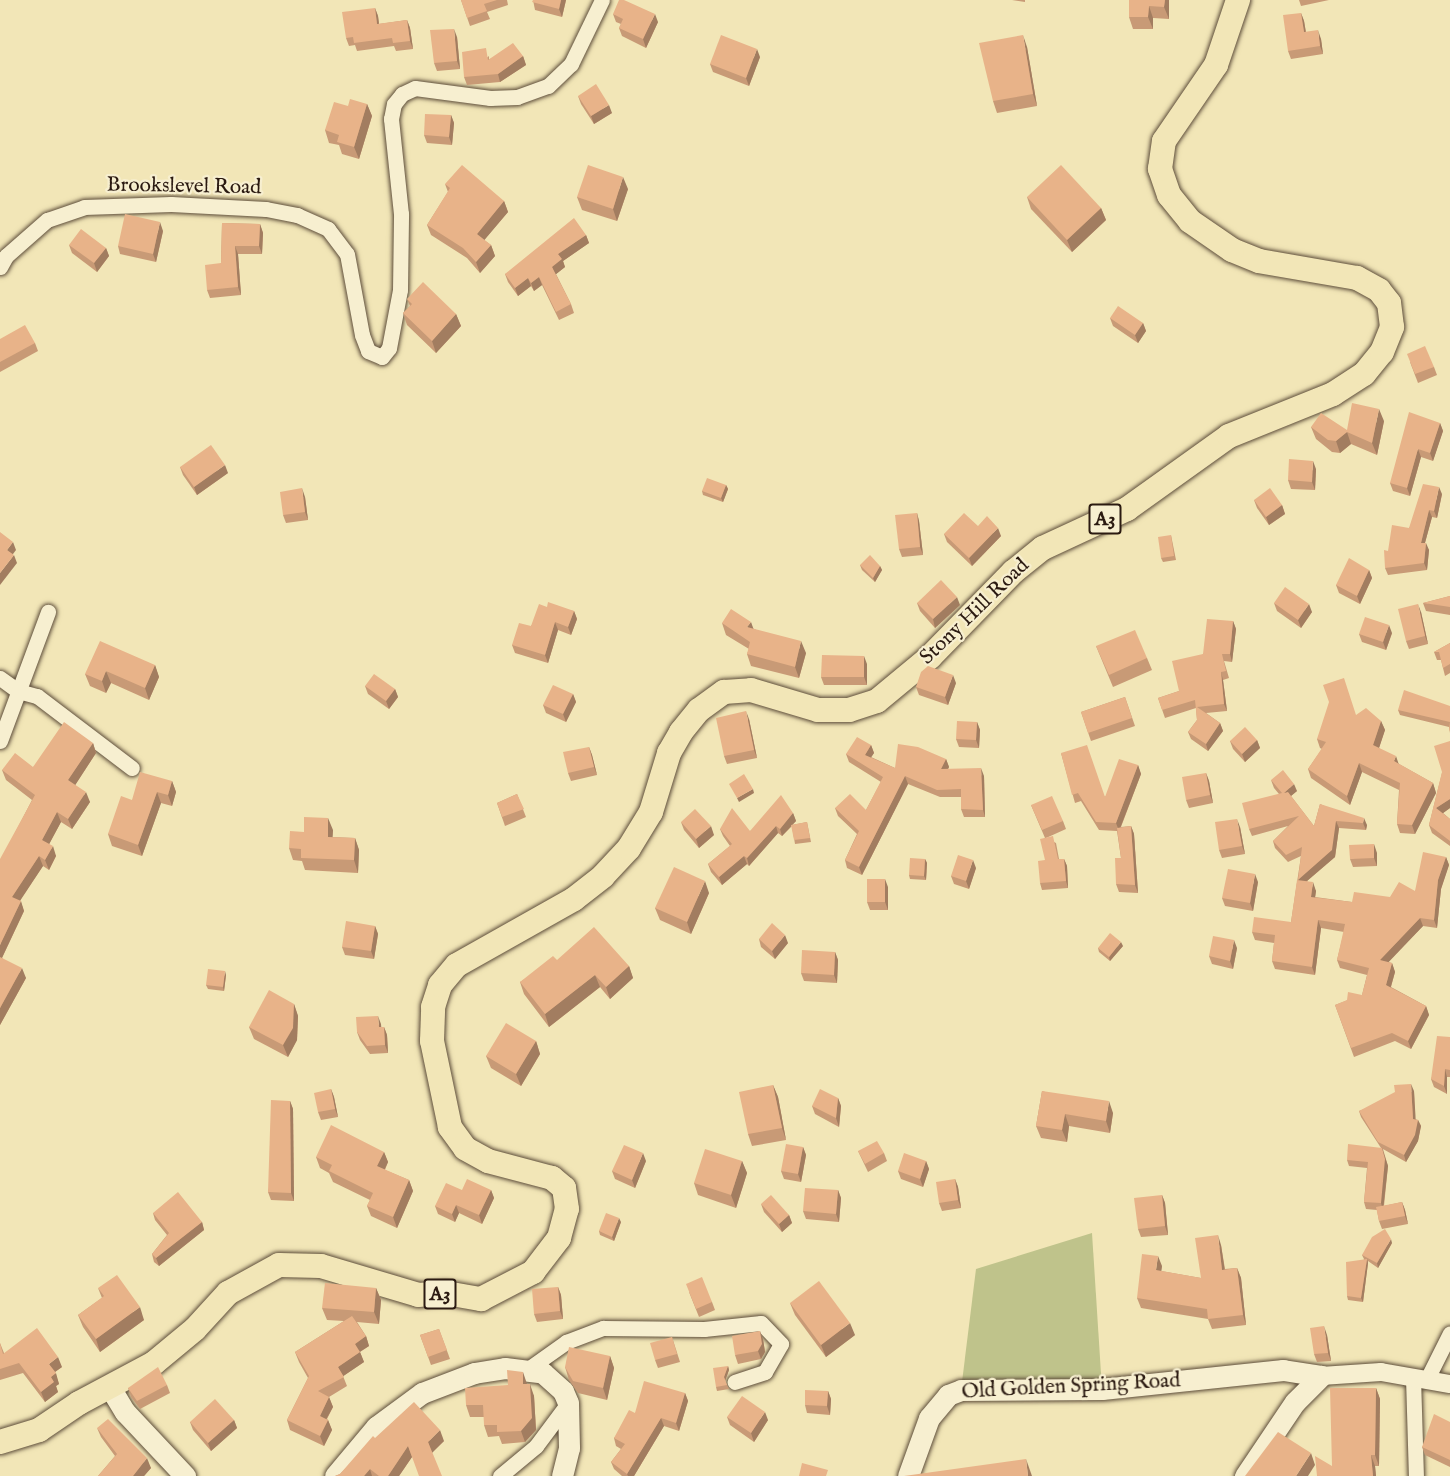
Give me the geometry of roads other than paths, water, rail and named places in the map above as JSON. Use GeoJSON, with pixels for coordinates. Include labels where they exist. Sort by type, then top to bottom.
{"type":"FeatureCollection","features":[{"type":"Feature","properties":{"kind":"main road","name":"Stony Hill Road"},"geometry":{"type":"LineString","coordinates":[[111,1389],[154,1363],[195,1329],[228,1293],[279,1265],[321,1266],[418,1295],[446,1293],[481,1299],[533,1272],[559,1238],[567,1209],[564,1188],[552,1178],[488,1161],[465,1148],[450,1128],[432,1041],[433,1007],[440,985],[457,965],[574,899],[603,876],[629,848],[651,812],[669,753],[681,732],[699,710],[724,693],[751,690],[818,710],[849,710],[877,701],[930,657],[1013,572],[1042,548],[1127,509],[1229,436],[1333,394],[1364,374],[1382,352],[1392,327],[1389,303],[1379,290],[1357,278],[1259,261],[1232,250],[1190,221],[1169,195],[1160,169],[1164,141],[1216,64],[1238,0]]}},
{"type":"Feature","properties":{"kind":"main road"},"geometry":{"type":"LineString","coordinates":[[335,1476],[376,1427],[422,1393],[474,1373],[528,1369],[552,1378],[568,1403],[569,1448],[562,1476]]}},
{"type":"Feature","properties":{"kind":"main road","name":"Old Golden Spring Road"},"geometry":{"type":"LineString","coordinates":[[908,1476],[929,1418],[948,1395],[961,1390],[1102,1389],[1283,1370],[1321,1376]]}},
{"type":"Feature","properties":{"kind":"main road"},"geometry":{"type":"LineString","coordinates":[[1245,1476],[1295,1402],[1321,1376]]}},
{"type":"Feature","properties":{"kind":"main road","name":"A3"},"geometry":{"type":"LineString","coordinates":[[0,1442],[39,1430],[79,1403],[111,1389]]}},
{"type":"Feature","properties":{"kind":"main road"},"geometry":{"type":"LineString","coordinates":[[111,1389],[125,1412],[181,1474]]}},
{"type":"Feature","properties":{"kind":"street","name":"Brookslevel Road"},"geometry":{"type":"LineString","coordinates":[[0,267],[6,256],[47,220],[84,207],[171,204],[266,209],[297,215],[328,229],[346,254],[362,335],[368,351],[382,357],[390,348],[399,290],[401,214],[391,119],[394,104],[402,94],[415,88],[490,98],[517,97],[548,86],[571,64],[602,0]]}},
{"type":"Feature","properties":{"kind":"street"},"geometry":{"type":"LineString","coordinates":[[0,741],[48,612]]}},
{"type":"Feature","properties":{"kind":"street"},"geometry":{"type":"LineString","coordinates":[[0,678],[18,691],[37,696],[132,768]]}},
{"type":"Feature","properties":{"kind":"street"},"geometry":{"type":"LineString","coordinates":[[528,1369],[566,1342],[603,1328],[704,1329],[761,1323],[781,1344],[765,1372],[735,1382]]}},
{"type":"Feature","properties":{"kind":"street"},"geometry":{"type":"LineString","coordinates":[[1416,1476],[1420,1378],[1450,1333]]}},
{"type":"Feature","properties":{"kind":"street"},"geometry":{"type":"LineString","coordinates":[[1321,1376],[1348,1371],[1420,1378],[1450,1384]]}},
{"type":"Feature","properties":{"kind":"street"},"geometry":{"type":"LineString","coordinates":[[500,1476],[536,1446],[568,1403]]}}]}
